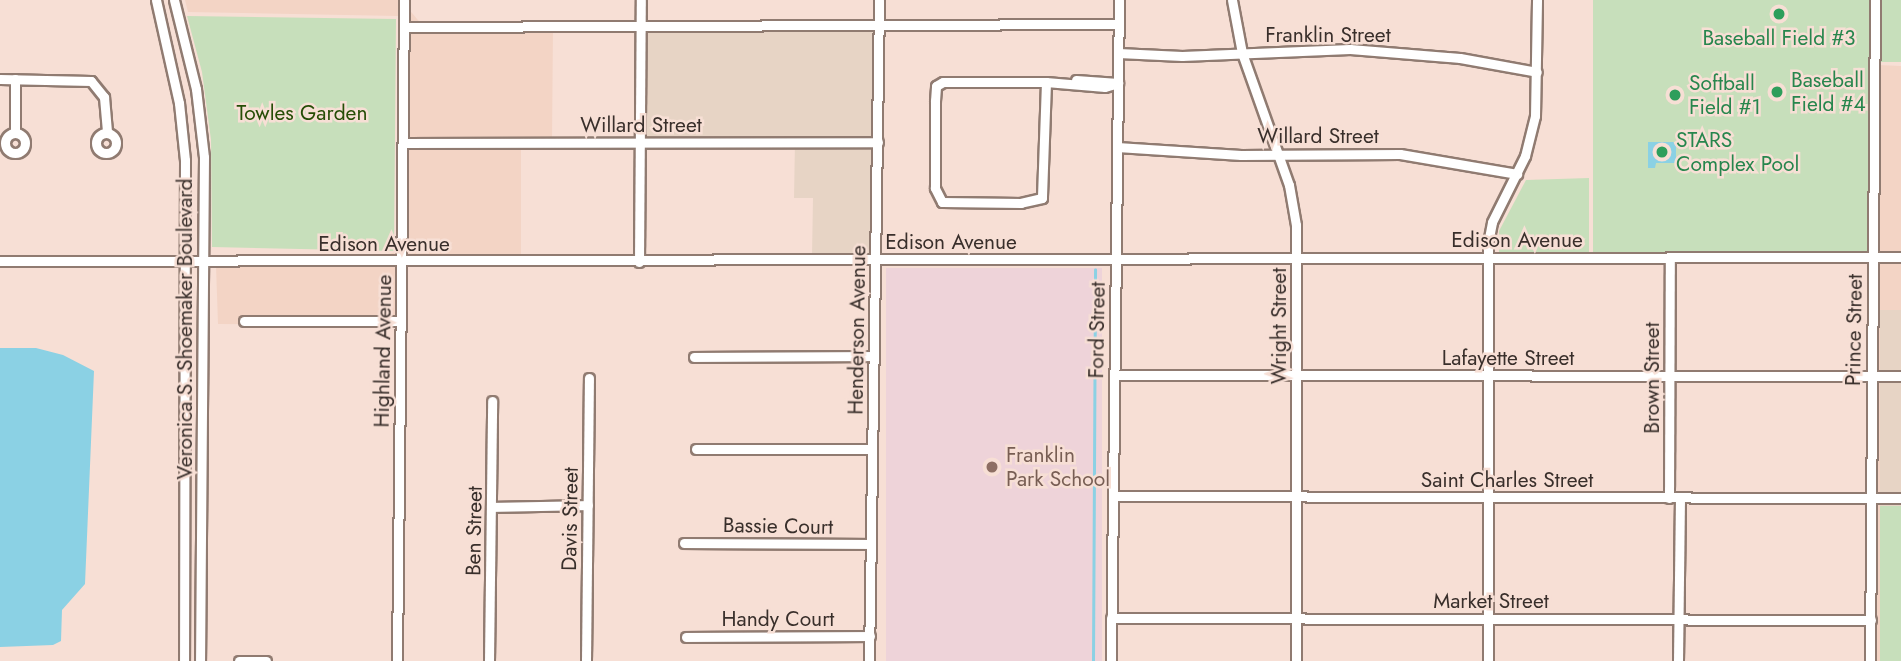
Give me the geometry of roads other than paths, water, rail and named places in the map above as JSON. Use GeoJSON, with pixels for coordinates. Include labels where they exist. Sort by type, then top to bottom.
{"type":"FeatureCollection","features":[{"type":"Feature","properties":{"kind":"street","name":"Veronica S. Shoemaker Boulevard"},"geometry":{"type":"LineString","coordinates":[[156,0],[179,103],[186,261],[184,661]]}},
{"type":"Feature","properties":{"kind":"street","name":"Veronica S. Shoemaker Boulevard"},"geometry":{"type":"LineString","coordinates":[[174,0],[196,89],[204,157],[200,661]]}},
{"type":"Feature","properties":{"kind":"street","name":"Highland Avenue"},"geometry":{"type":"LineString","coordinates":[[397,661],[404,0]]}},
{"type":"Feature","properties":{"kind":"street"},"geometry":{"type":"LineString","coordinates":[[639,262],[641,0]]}},
{"type":"Feature","properties":{"kind":"street","name":"Henderson Avenue"},"geometry":{"type":"LineString","coordinates":[[869,661],[879,0]]}},
{"type":"Feature","properties":{"kind":"street","name":"Ford Street"},"geometry":{"type":"LineString","coordinates":[[1111,661],[1119,0]]}},
{"type":"Feature","properties":{"kind":"street","name":"Wright Street"},"geometry":{"type":"LineString","coordinates":[[1232,0],[1242,53],[1294,207],[1297,375],[1296,661]]}},
{"type":"Feature","properties":{"kind":"street"},"geometry":{"type":"LineString","coordinates":[[1488,661],[1492,222],[1517,174],[1535,116],[1537,0]]}},
{"type":"Feature","properties":{"kind":"street","name":"Prince Street"},"geometry":{"type":"LineString","coordinates":[[1870,661],[1875,0]]}},
{"type":"Feature","properties":{"kind":"street"},"geometry":{"type":"LineString","coordinates":[[404,27],[1118,24]]}},
{"type":"Feature","properties":{"kind":"street","name":"Franklin Street"},"geometry":{"type":"LineString","coordinates":[[1118,53],[1242,53],[1325,49],[1403,52],[1537,72]]}},
{"type":"Feature","properties":{"kind":"street"},"geometry":{"type":"LineString","coordinates":[[0,79],[91,81],[104,97],[107,133]]}},
{"type":"Feature","properties":{"kind":"street"},"geometry":{"type":"LineString","coordinates":[[15,79],[16,133]]}},
{"type":"Feature","properties":{"kind":"street"},"geometry":{"type":"LineString","coordinates":[[1046,82],[1042,198],[1021,204],[942,202],[935,188],[936,86],[943,82],[1046,82],[1105,87],[1118,83]]}},
{"type":"Feature","properties":{"kind":"street","name":"Willard Street"},"geometry":{"type":"LineString","coordinates":[[403,144],[878,142]]}},
{"type":"Feature","properties":{"kind":"street","name":"Willard Street"},"geometry":{"type":"LineString","coordinates":[[1118,147],[1200,154],[1400,154],[1517,174]]}},
{"type":"Feature","properties":{"kind":"street","name":"Edison Avenue"},"geometry":{"type":"LineString","coordinates":[[0,261],[402,263],[1116,258],[1901,257]]}},
{"type":"Feature","properties":{"kind":"street","name":"Brown Street"},"geometry":{"type":"LineString","coordinates":[[1670,258],[1670,376],[1678,661]]}},
{"type":"Feature","properties":{"kind":"street"},"geometry":{"type":"LineString","coordinates":[[244,321],[401,321]]}},
{"type":"Feature","properties":{"kind":"street"},"geometry":{"type":"LineString","coordinates":[[694,357],[873,356]]}},
{"type":"Feature","properties":{"kind":"street","name":"Lafayette Street"},"geometry":{"type":"LineString","coordinates":[[1114,375],[1901,376]]}},
{"type":"Feature","properties":{"kind":"street","name":"Davis Street"},"geometry":{"type":"LineString","coordinates":[[586,661],[589,378]]}},
{"type":"Feature","properties":{"kind":"street","name":"Ben Street"},"geometry":{"type":"LineString","coordinates":[[489,661],[493,507],[492,401]]}},
{"type":"Feature","properties":{"kind":"street"},"geometry":{"type":"LineString","coordinates":[[696,449],[872,449]]}},
{"type":"Feature","properties":{"kind":"street","name":"Saint Charles Street"},"geometry":{"type":"LineString","coordinates":[[1113,496],[1901,498]]}},
{"type":"Feature","properties":{"kind":"street"},"geometry":{"type":"LineString","coordinates":[[493,507],[588,505]]}},
{"type":"Feature","properties":{"kind":"street","name":"Bassie Court"},"geometry":{"type":"LineString","coordinates":[[684,543],[871,544]]}},
{"type":"Feature","properties":{"kind":"street","name":"Market Street"},"geometry":{"type":"LineString","coordinates":[[1111,618],[1871,620]]}},
{"type":"Feature","properties":{"kind":"street","name":"Handy Court"},"geometry":{"type":"LineString","coordinates":[[686,637],[870,636]]}},
{"type":"Feature","properties":{"kind":"street"},"geometry":{"type":"LineString","coordinates":[[239,661],[266,661]]}},
{"type":"Feature","properties":{"kind":"water","name":"STARS Complex Pool"},"geometry":{"type":"Polygon","coordinates":[[[1648,142],[1676,142],[1676,163],[1656,163],[1655,168],[1648,168],[1648,142]]]}},
{"type":"Feature","properties":{"kind":"water"},"geometry":{"type":"Polygon","coordinates":[[[0,348],[36,348],[63,355],[94,371],[85,584],[62,610],[61,641],[53,645],[0,647],[0,348]]]}},
{"type":"Feature","properties":{"kind":"waterway"},"geometry":{"type":"LineString","coordinates":[[1093,661],[1095,270]]}},
{"type":"Feature","properties":{"kind":"place","name":"Baseball Field #3"},"geometry":{"type":"Point","coordinates":[1779,14]}},
{"type":"Feature","properties":{"kind":"place","name":"Baseball Field #4"},"geometry":{"type":"Point","coordinates":[1777,92]}},
{"type":"Feature","properties":{"kind":"place","name":"Softball Field #1"},"geometry":{"type":"Point","coordinates":[1675,95]}},
{"type":"Feature","properties":{"kind":"place","name":"STARS Complex Pool"},"geometry":{"type":"Point","coordinates":[1662,152]}},
{"type":"Feature","properties":{"kind":"place","name":"Franklin Park School"},"geometry":{"type":"Point","coordinates":[992,467]}},
{"type":"Feature","properties":{"kind":"park label","name":"Towles Garden"},"geometry":{"type":"Point","coordinates":[302,113]}}]}
